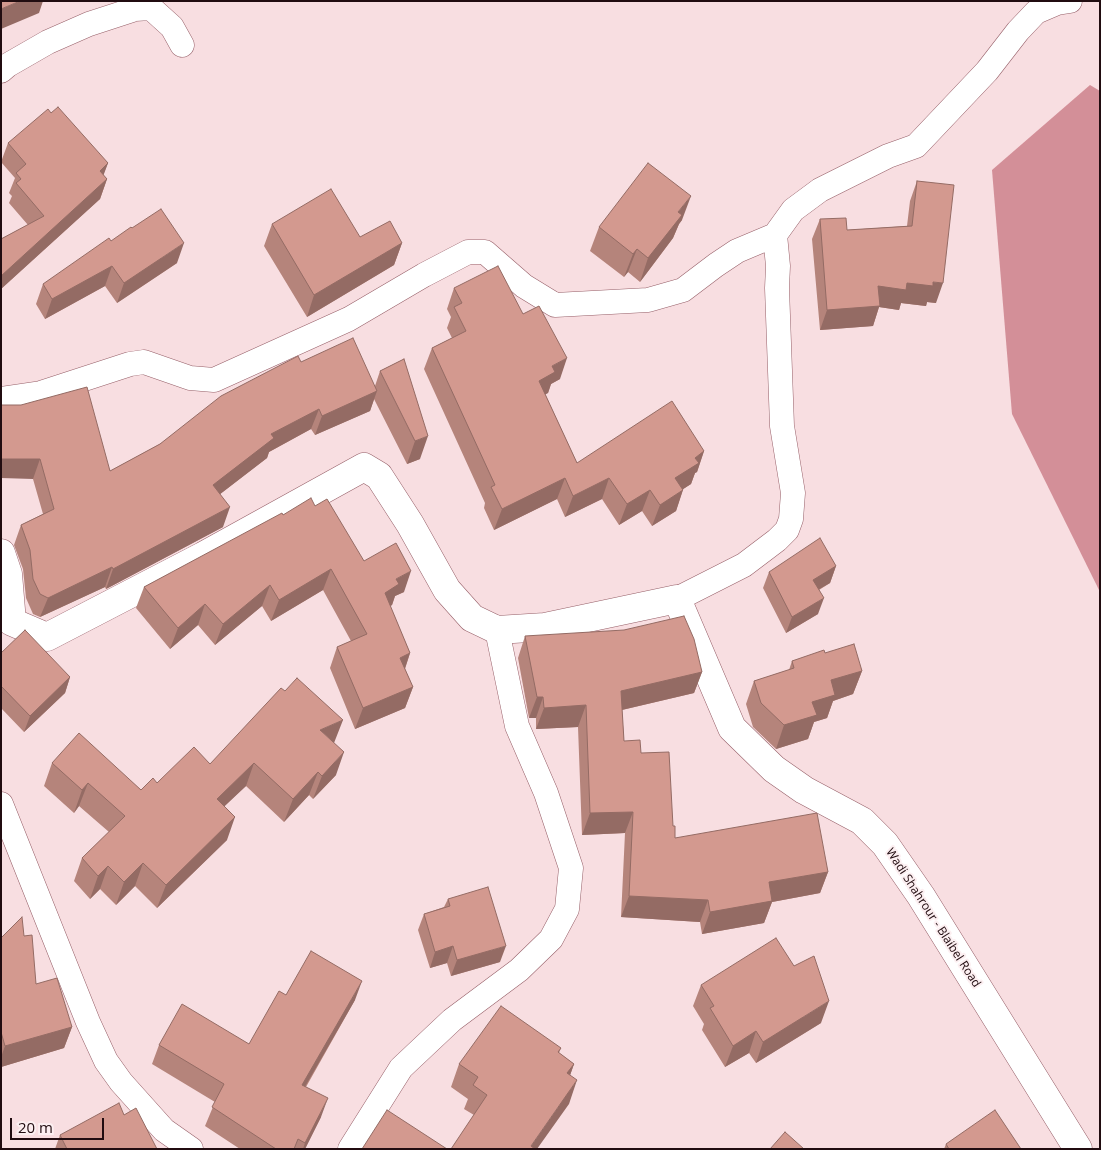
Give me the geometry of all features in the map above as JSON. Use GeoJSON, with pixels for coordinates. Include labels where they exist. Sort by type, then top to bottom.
{"type":"FeatureCollection","features":[{"type":"Feature","properties":{"kind":"street"},"geometry":{"type":"LineString","coordinates":[[1,399],[41,393],[130,364],[144,362],[190,378],[214,380],[349,319],[424,275],[468,252],[485,252],[524,286],[555,305],[648,300],[684,290],[716,264],[737,251],[775,235],[793,210],[820,190],[888,156],[916,146],[987,71],[1036,12],[1070,1]]}},
{"type":"Feature","properties":{"kind":"street"},"geometry":{"type":"LineString","coordinates":[[1,71],[48,42],[89,24],[135,9],[151,8],[172,26],[182,45]]}},
{"type":"Feature","properties":{"kind":"street"},"geometry":{"type":"LineString","coordinates":[[1,554],[8,574],[6,627],[47,637],[203,556],[364,467],[379,476],[410,524],[447,590],[472,618],[497,630],[545,626],[677,599],[744,565],[787,530],[790,519],[793,494],[782,426],[777,288],[778,266],[775,235]]}},
{"type":"Feature","properties":{"kind":"street","name":"Wadi Shahrour - Blaibel Road"},"geometry":{"type":"LineString","coordinates":[[677,599],[732,728],[774,769],[804,790],[862,821],[885,844],[921,896],[1078,1149]]}},
{"type":"Feature","properties":{"kind":"street"},"geometry":{"type":"LineString","coordinates":[[350,1149],[402,1068],[452,1020],[519,970],[551,939],[567,909],[571,868],[546,793],[517,726],[497,630]]}},
{"type":"Feature","properties":{"kind":"street"},"geometry":{"type":"LineString","coordinates":[[1,804],[88,1022],[106,1061],[121,1082],[164,1130],[191,1149]]}},
{"type":"Feature","properties":{"kind":"shaded area"},"geometry":{"type":"Polygon","coordinates":[[[1090,85],[1100,91],[1100,592],[1012,414],[992,170],[1090,85]]]}},
{"type":"Feature","properties":{"kind":"building"},"geometry":{"type":"Polygon","coordinates":[[[1,1],[20,1],[1,9],[1,1]]]}},
{"type":"Feature","properties":{"kind":"building"},"geometry":{"type":"Polygon","coordinates":[[[58,107],[108,163],[100,171],[107,179],[1,276],[1,239],[44,216],[16,183],[21,179],[16,173],[26,164],[8,143],[48,109],[51,113],[58,107]]]}},
{"type":"Feature","properties":{"kind":"building"},"geometry":{"type":"Polygon","coordinates":[[[648,163],[691,196],[678,212],[682,215],[648,258],[637,249],[633,254],[599,227],[648,163]]]}},
{"type":"Feature","properties":{"kind":"building"},"geometry":{"type":"Polygon","coordinates":[[[917,181],[954,185],[943,283],[933,282],[933,286],[907,283],[906,290],[878,286],[880,306],[827,310],[820,219],[846,218],[847,230],[912,226],[917,181]]]}},
{"type":"Feature","properties":{"kind":"building"},"geometry":{"type":"Polygon","coordinates":[[[331,189],[360,237],[390,221],[402,243],[314,295],[272,224],[331,189]]]}},
{"type":"Feature","properties":{"kind":"building"},"geometry":{"type":"Polygon","coordinates":[[[161,209],[184,243],[124,283],[112,266],[52,299],[43,284],[109,238],[111,241],[161,209]]]}},
{"type":"Feature","properties":{"kind":"building"},"geometry":{"type":"Polygon","coordinates":[[[498,266],[523,314],[539,306],[567,358],[552,366],[555,372],[539,381],[577,463],[672,401],[704,451],[695,458],[699,463],[675,478],[683,490],[660,505],[650,490],[627,504],[609,478],[573,496],[565,478],[502,509],[491,487],[495,485],[432,348],[466,331],[454,307],[462,303],[454,288],[498,266]]]}},
{"type":"Feature","properties":{"kind":"building"},"geometry":{"type":"Polygon","coordinates":[[[353,338],[377,391],[322,416],[319,409],[271,434],[274,438],[213,485],[230,507],[113,569],[112,567],[48,598],[40,594],[33,579],[30,550],[21,525],[54,509],[40,459],[1,459],[1,405],[21,405],[87,387],[110,471],[160,444],[221,396],[298,356],[301,362],[353,338]]]}},
{"type":"Feature","properties":{"kind":"building"},"geometry":{"type":"Polygon","coordinates":[[[404,359],[428,436],[415,441],[380,371],[404,359]]]}},
{"type":"Feature","properties":{"kind":"building"},"geometry":{"type":"Polygon","coordinates":[[[311,498],[315,506],[327,499],[364,561],[396,543],[411,571],[396,579],[399,584],[385,593],[410,653],[400,658],[413,687],[363,708],[337,647],[367,634],[331,569],[279,600],[270,585],[223,624],[205,604],[178,628],[144,587],[282,513],[283,515],[311,498]]]}},
{"type":"Feature","properties":{"kind":"building"},"geometry":{"type":"Polygon","coordinates":[[[820,538],[836,566],[813,580],[824,598],[792,617],[769,572],[820,538]]]}},
{"type":"Feature","properties":{"kind":"building"},"geometry":{"type":"Polygon","coordinates":[[[684,616],[694,639],[702,672],[621,691],[624,741],[640,740],[641,753],[669,752],[675,838],[817,813],[828,872],[769,882],[772,901],[710,912],[708,900],[629,896],[633,812],[590,813],[586,705],[544,708],[543,697],[537,697],[525,636],[624,630],[684,616]]]}},
{"type":"Feature","properties":{"kind":"building"},"geometry":{"type":"Polygon","coordinates":[[[25,630],[70,677],[30,716],[1,686],[1,653],[25,630]]]}},
{"type":"Feature","properties":{"kind":"building"},"geometry":{"type":"Polygon","coordinates":[[[854,644],[862,671],[831,680],[835,695],[812,702],[817,715],[784,725],[761,703],[754,681],[794,668],[792,661],[824,650],[825,653],[854,644]]]}},
{"type":"Feature","properties":{"kind":"building"},"geometry":{"type":"Polygon","coordinates":[[[297,678],[343,720],[320,730],[344,752],[322,776],[318,772],[293,799],[254,763],[217,799],[235,817],[166,885],[143,863],[124,882],[108,866],[98,876],[82,858],[125,816],[88,783],[82,790],[52,763],[79,733],[141,790],[153,778],[157,783],[194,747],[210,764],[281,688],[285,691],[297,678]]]}},
{"type":"Feature","properties":{"kind":"building"},"geometry":{"type":"Polygon","coordinates":[[[488,887],[506,946],[457,960],[453,946],[435,952],[424,914],[450,906],[448,899],[488,887]]]}},
{"type":"Feature","properties":{"kind":"building"},"geometry":{"type":"Polygon","coordinates":[[[22,917],[24,936],[32,935],[36,984],[57,978],[72,1027],[5,1046],[1,1032],[1,938],[22,917]]]}},
{"type":"Feature","properties":{"kind":"building"},"geometry":{"type":"Polygon","coordinates":[[[776,938],[794,966],[814,956],[829,1001],[763,1042],[756,1031],[733,1046],[710,1008],[714,1006],[701,985],[776,938]]]}},
{"type":"Feature","properties":{"kind":"building"},"geometry":{"type":"Polygon","coordinates":[[[311,951],[362,981],[302,1085],[328,1098],[305,1143],[298,1139],[294,1149],[276,1149],[212,1107],[224,1084],[159,1045],[182,1004],[249,1044],[279,991],[286,995],[311,951]]]}},
{"type":"Feature","properties":{"kind":"building"},"geometry":{"type":"Polygon","coordinates":[[[501,1006],[561,1048],[558,1052],[574,1064],[567,1073],[577,1080],[531,1146],[535,1149],[451,1149],[487,1095],[473,1085],[478,1077],[459,1064],[501,1006]]]}},
{"type":"Feature","properties":{"kind":"building"},"geometry":{"type":"Polygon","coordinates":[[[119,1103],[124,1115],[136,1108],[157,1149],[67,1149],[60,1135],[119,1103]]]}},
{"type":"Feature","properties":{"kind":"building"},"geometry":{"type":"Polygon","coordinates":[[[387,1110],[447,1149],[362,1149],[387,1110]]]}},
{"type":"Feature","properties":{"kind":"building"},"geometry":{"type":"Polygon","coordinates":[[[995,1110],[1021,1149],[949,1149],[946,1144],[995,1110]]]}},
{"type":"Feature","properties":{"kind":"building"},"geometry":{"type":"Polygon","coordinates":[[[785,1132],[804,1149],[770,1149],[785,1132]]]}}]}
